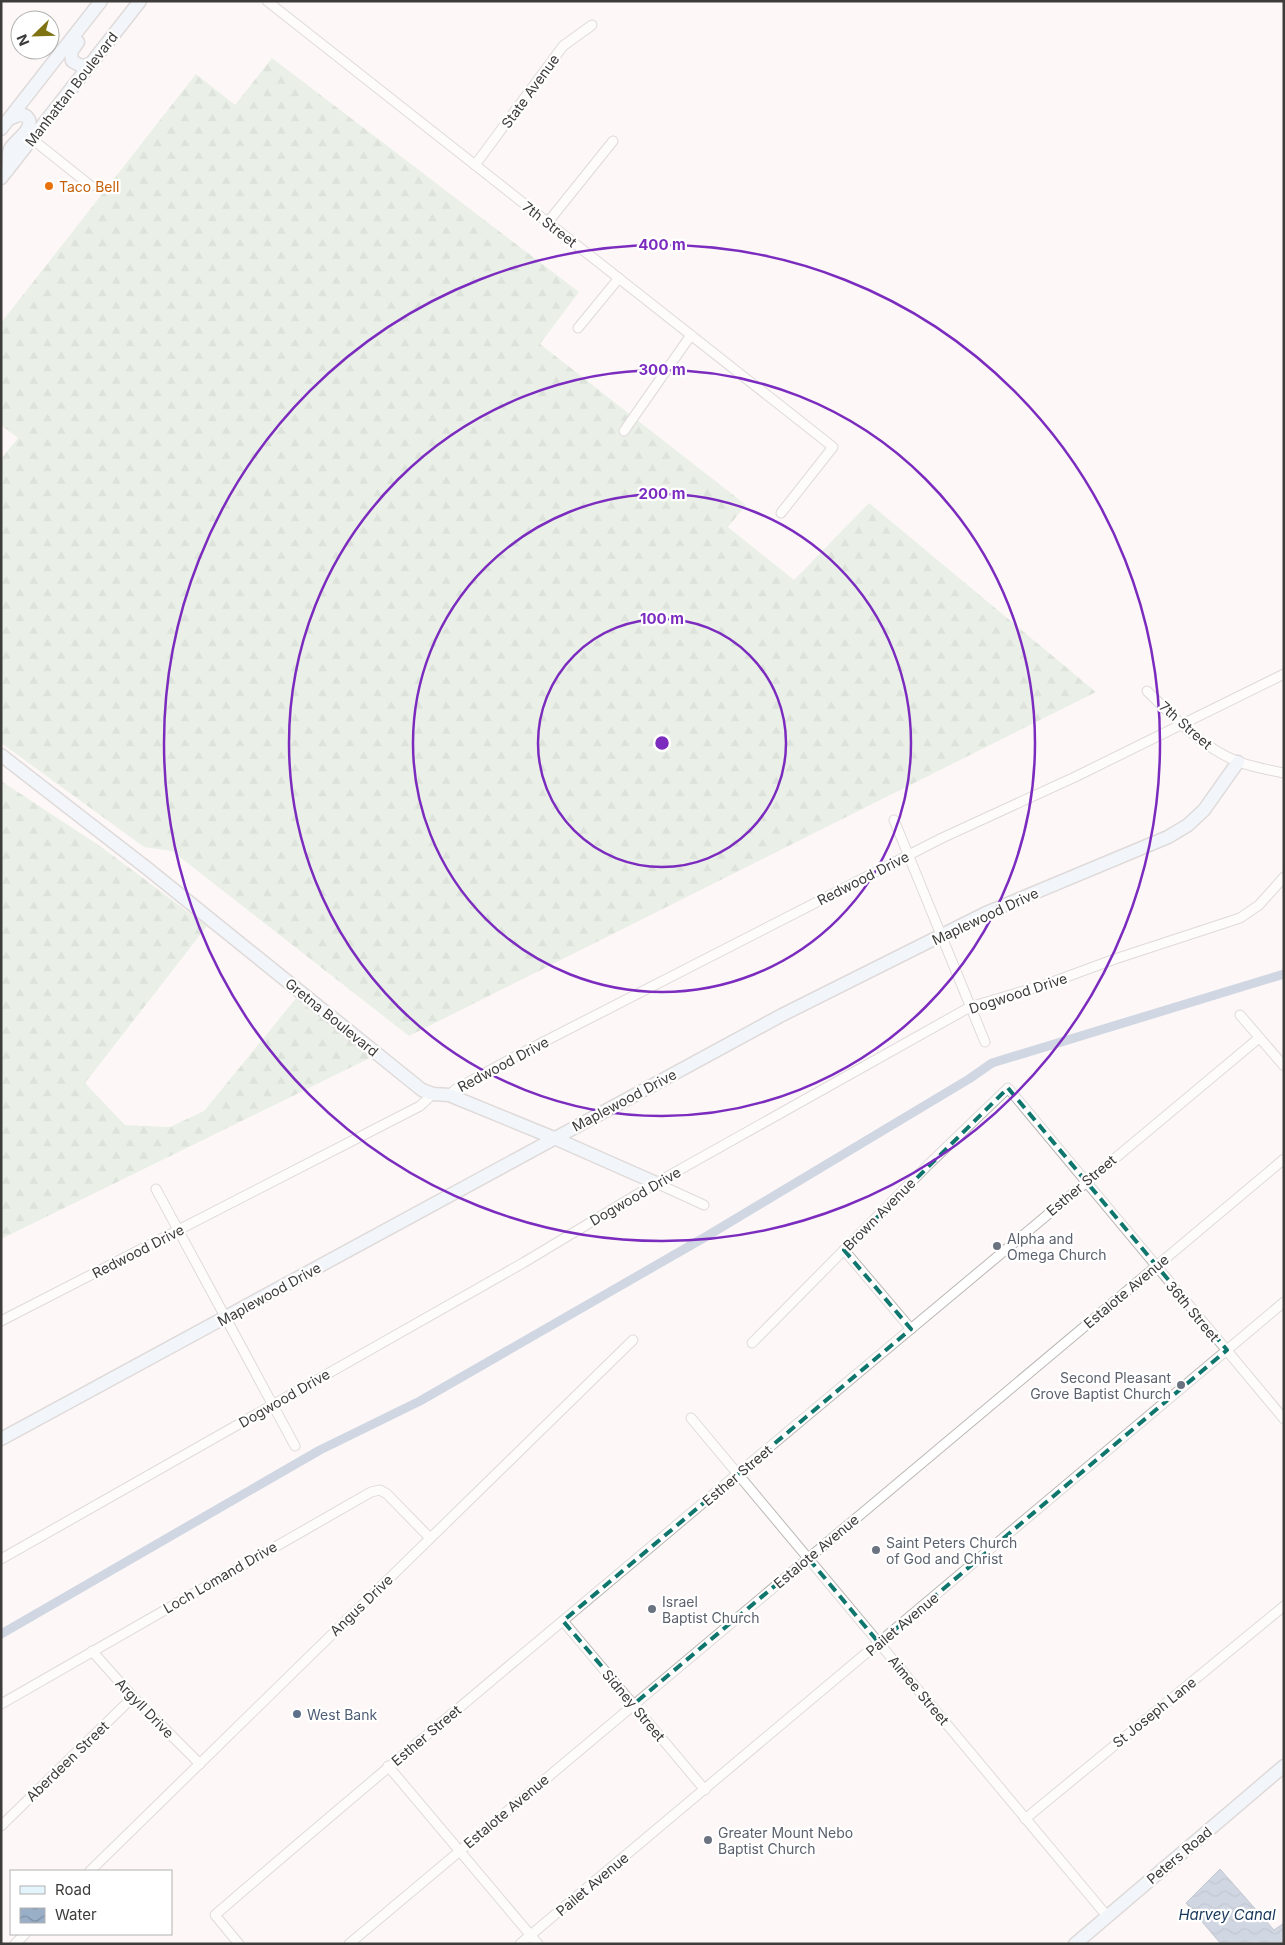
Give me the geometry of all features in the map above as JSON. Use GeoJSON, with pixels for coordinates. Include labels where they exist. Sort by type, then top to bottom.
{"type":"FeatureCollection","features":[{"type":"Feature","properties":{"kind":"street","name":"Manhattan Boulevard"},"geometry":{"type":"LineString","coordinates":[[5,173],[140,1]]}},
{"type":"Feature","properties":{"kind":"street","name":"7th Street"},"geometry":{"type":"LineString","coordinates":[[267,1],[833,447],[782,513]]}},
{"type":"Feature","properties":{"kind":"street"},"geometry":{"type":"LineString","coordinates":[[91,64],[81,66],[76,64],[70,56],[93,22],[98,5]]}},
{"type":"Feature","properties":{"kind":"street"},"geometry":{"type":"LineString","coordinates":[[5,124],[98,5]]}},
{"type":"Feature","properties":{"kind":"street","name":"State Avenue"},"geometry":{"type":"LineString","coordinates":[[475,165],[563,46],[592,25]]}},
{"type":"Feature","properties":{"kind":"street"},"geometry":{"type":"LineString","coordinates":[[5,124],[19,115],[24,115],[30,122],[28,128],[10,150],[5,173]]}},
{"type":"Feature","properties":{"kind":"street"},"geometry":{"type":"LineString","coordinates":[[32,139],[91,186]]}},
{"type":"Feature","properties":{"kind":"street"},"geometry":{"type":"LineString","coordinates":[[548,222],[613,141]]}},
{"type":"Feature","properties":{"kind":"street"},"geometry":{"type":"LineString","coordinates":[[578,328],[618,278]]}},
{"type":"Feature","properties":{"kind":"street"},"geometry":{"type":"LineString","coordinates":[[624,431],[691,335]]}},
{"type":"Feature","properties":{"kind":"street","name":"Redwood Drive"},"geometry":{"type":"LineString","coordinates":[[449,1095],[456,1089],[516,1056],[942,838],[1075,777],[1284,674]]}},
{"type":"Feature","properties":{"kind":"street","name":"7th Street"},"geometry":{"type":"LineString","coordinates":[[1148,691],[1181,724],[1210,747],[1238,762],[1284,774]]}},
{"type":"Feature","properties":{"kind":"street","name":"Gretna Boulevard"},"geometry":{"type":"LineString","coordinates":[[1,755],[148,868],[422,1090],[433,1094],[449,1095],[554,1138],[704,1205]]}},
{"type":"Feature","properties":{"kind":"street","name":"Maplewood Drive"},"geometry":{"type":"LineString","coordinates":[[1,1439],[782,1015],[986,913],[1168,837],[1188,825],[1204,810],[1238,762]]}},
{"type":"Feature","properties":{"kind":"street"},"geometry":{"type":"LineString","coordinates":[[894,820],[985,1042]]}},
{"type":"Feature","properties":{"kind":"street","name":"Dogwood Drive"},"geometry":{"type":"LineString","coordinates":[[1,1558],[523,1263],[656,1183],[970,1007],[1047,984],[1115,959],[1240,918],[1258,905],[1284,877]]}},
{"type":"Feature","properties":{"kind":"street"},"geometry":{"type":"LineString","coordinates":[[1240,1015],[1284,1066]]}},
{"type":"Feature","properties":{"kind":"street","name":"Esther Street"},"geometry":{"type":"LineString","coordinates":[[239,1944],[215,1915],[388,1766],[1259,1038]]}},
{"type":"Feature","properties":{"kind":"street","name":"36th Street"},"geometry":{"type":"LineString","coordinates":[[1008,1088],[1284,1419]]}},
{"type":"Feature","properties":{"kind":"street","name":"Brown Avenue"},"geometry":{"type":"LineString","coordinates":[[752,1343],[930,1163],[1008,1088]]}},
{"type":"Feature","properties":{"kind":"street","name":"Redwood Drive"},"geometry":{"type":"LineString","coordinates":[[1,1321],[420,1106],[433,1094]]}},
{"type":"Feature","properties":{"kind":"street","name":"Estalote Avenue"},"geometry":{"type":"LineString","coordinates":[[349,1944],[1284,1159]]}},
{"type":"Feature","properties":{"kind":"street"},"geometry":{"type":"LineString","coordinates":[[156,1189],[295,1446]]}},
{"type":"Feature","properties":{"kind":"street"},"geometry":{"type":"LineString","coordinates":[[844,1250],[910,1329]]}},
{"type":"Feature","properties":{"kind":"street","name":"Pailet Avenue"},"geometry":{"type":"LineString","coordinates":[[520,1944],[1284,1302]]}},
{"type":"Feature","properties":{"kind":"street","name":"Angus Drive"},"geometry":{"type":"LineString","coordinates":[[91,1870],[633,1340]]}},
{"type":"Feature","properties":{"kind":"street","name":"Aimee Street"},"geometry":{"type":"LineString","coordinates":[[691,1418],[1107,1916]]}},
{"type":"Feature","properties":{"kind":"street","name":"Loch Lomand Drive"},"geometry":{"type":"LineString","coordinates":[[1,1704],[370,1492],[380,1490],[387,1494],[430,1538]]}},
{"type":"Feature","properties":{"kind":"street","name":"St Joseph Lane"},"geometry":{"type":"LineString","coordinates":[[1025,1818],[1284,1606]]}},
{"type":"Feature","properties":{"kind":"street","name":"Sidney Street"},"geometry":{"type":"LineString","coordinates":[[563,1621],[705,1790]]}},
{"type":"Feature","properties":{"kind":"street","name":"Argyll Drive"},"geometry":{"type":"LineString","coordinates":[[92,1651],[133,1697],[200,1764]]}},
{"type":"Feature","properties":{"kind":"street","name":"Aberdeen Street"},"geometry":{"type":"LineString","coordinates":[[1,1826],[133,1697]]}},
{"type":"Feature","properties":{"kind":"street"},"geometry":{"type":"LineString","coordinates":[[388,1766],[538,1944]]}},
{"type":"Feature","properties":{"kind":"street","name":"Peters Road"},"geometry":{"type":"LineString","coordinates":[[1074,1944],[1284,1766]]}},
{"type":"Feature","properties":{"kind":"street"},"geometry":{"type":"LineString","coordinates":[[15,1944],[24,1935]]}},
{"type":"Feature","properties":{"kind":"highlighted area"},"geometry":{"type":"Polygon","coordinates":[[[1008,1088],[1227,1350],[879,1643],[808,1558],[634,1704],[563,1621],[911,1329],[844,1250],[1008,1088]]]}},
{"type":"Feature","properties":{"kind":"green space"},"geometry":{"type":"Polygon","coordinates":[[[272,58],[579,292],[540,344],[746,505],[728,527],[794,580],[869,503],[1096,692],[409,1036],[172,851],[144,847],[1,743],[1,459],[18,438],[1,425],[1,323],[196,74],[235,105],[272,58]]]}},
{"type":"Feature","properties":{"kind":"green space"},"geometry":{"type":"Polygon","coordinates":[[[1,781],[100,846],[207,926],[85,1083],[125,1125],[170,1127],[204,1111],[297,997],[370,1058],[1,1239],[1,781]]]}},
{"type":"Feature","properties":{"kind":"water","name":"Harvey Canal"},"geometry":{"type":"Polygon","coordinates":[[[1220,1869],[1274,1930],[1284,1923],[1284,1944],[1221,1944],[1186,1903],[1220,1869]]]}},
{"type":"Feature","properties":{"kind":"waterway"},"geometry":{"type":"LineString","coordinates":[[1,1634],[320,1450],[420,1401],[707,1236],[969,1079],[992,1063],[1284,974]]}},
{"type":"Feature","properties":{"kind":"place","name":"Taco Bell"},"geometry":{"type":"Point","coordinates":[49,186]}},
{"type":"Feature","properties":{"kind":"place","name":"Alpha and Omega Church"},"geometry":{"type":"Point","coordinates":[997,1246]}},
{"type":"Feature","properties":{"kind":"place","name":"Second Pleasant Grove Baptist Church"},"geometry":{"type":"Point","coordinates":[1181,1385]}},
{"type":"Feature","properties":{"kind":"place","name":"Saint Peters Church of God and Christ"},"geometry":{"type":"Point","coordinates":[876,1550]}},
{"type":"Feature","properties":{"kind":"place","name":"Israel Baptist Church"},"geometry":{"type":"Point","coordinates":[652,1609]}},
{"type":"Feature","properties":{"kind":"place","name":"West Bank"},"geometry":{"type":"Point","coordinates":[297,1714]}},
{"type":"Feature","properties":{"kind":"place","name":"Greater Mount Nebo Baptist Church"},"geometry":{"type":"Point","coordinates":[708,1840]}}]}
